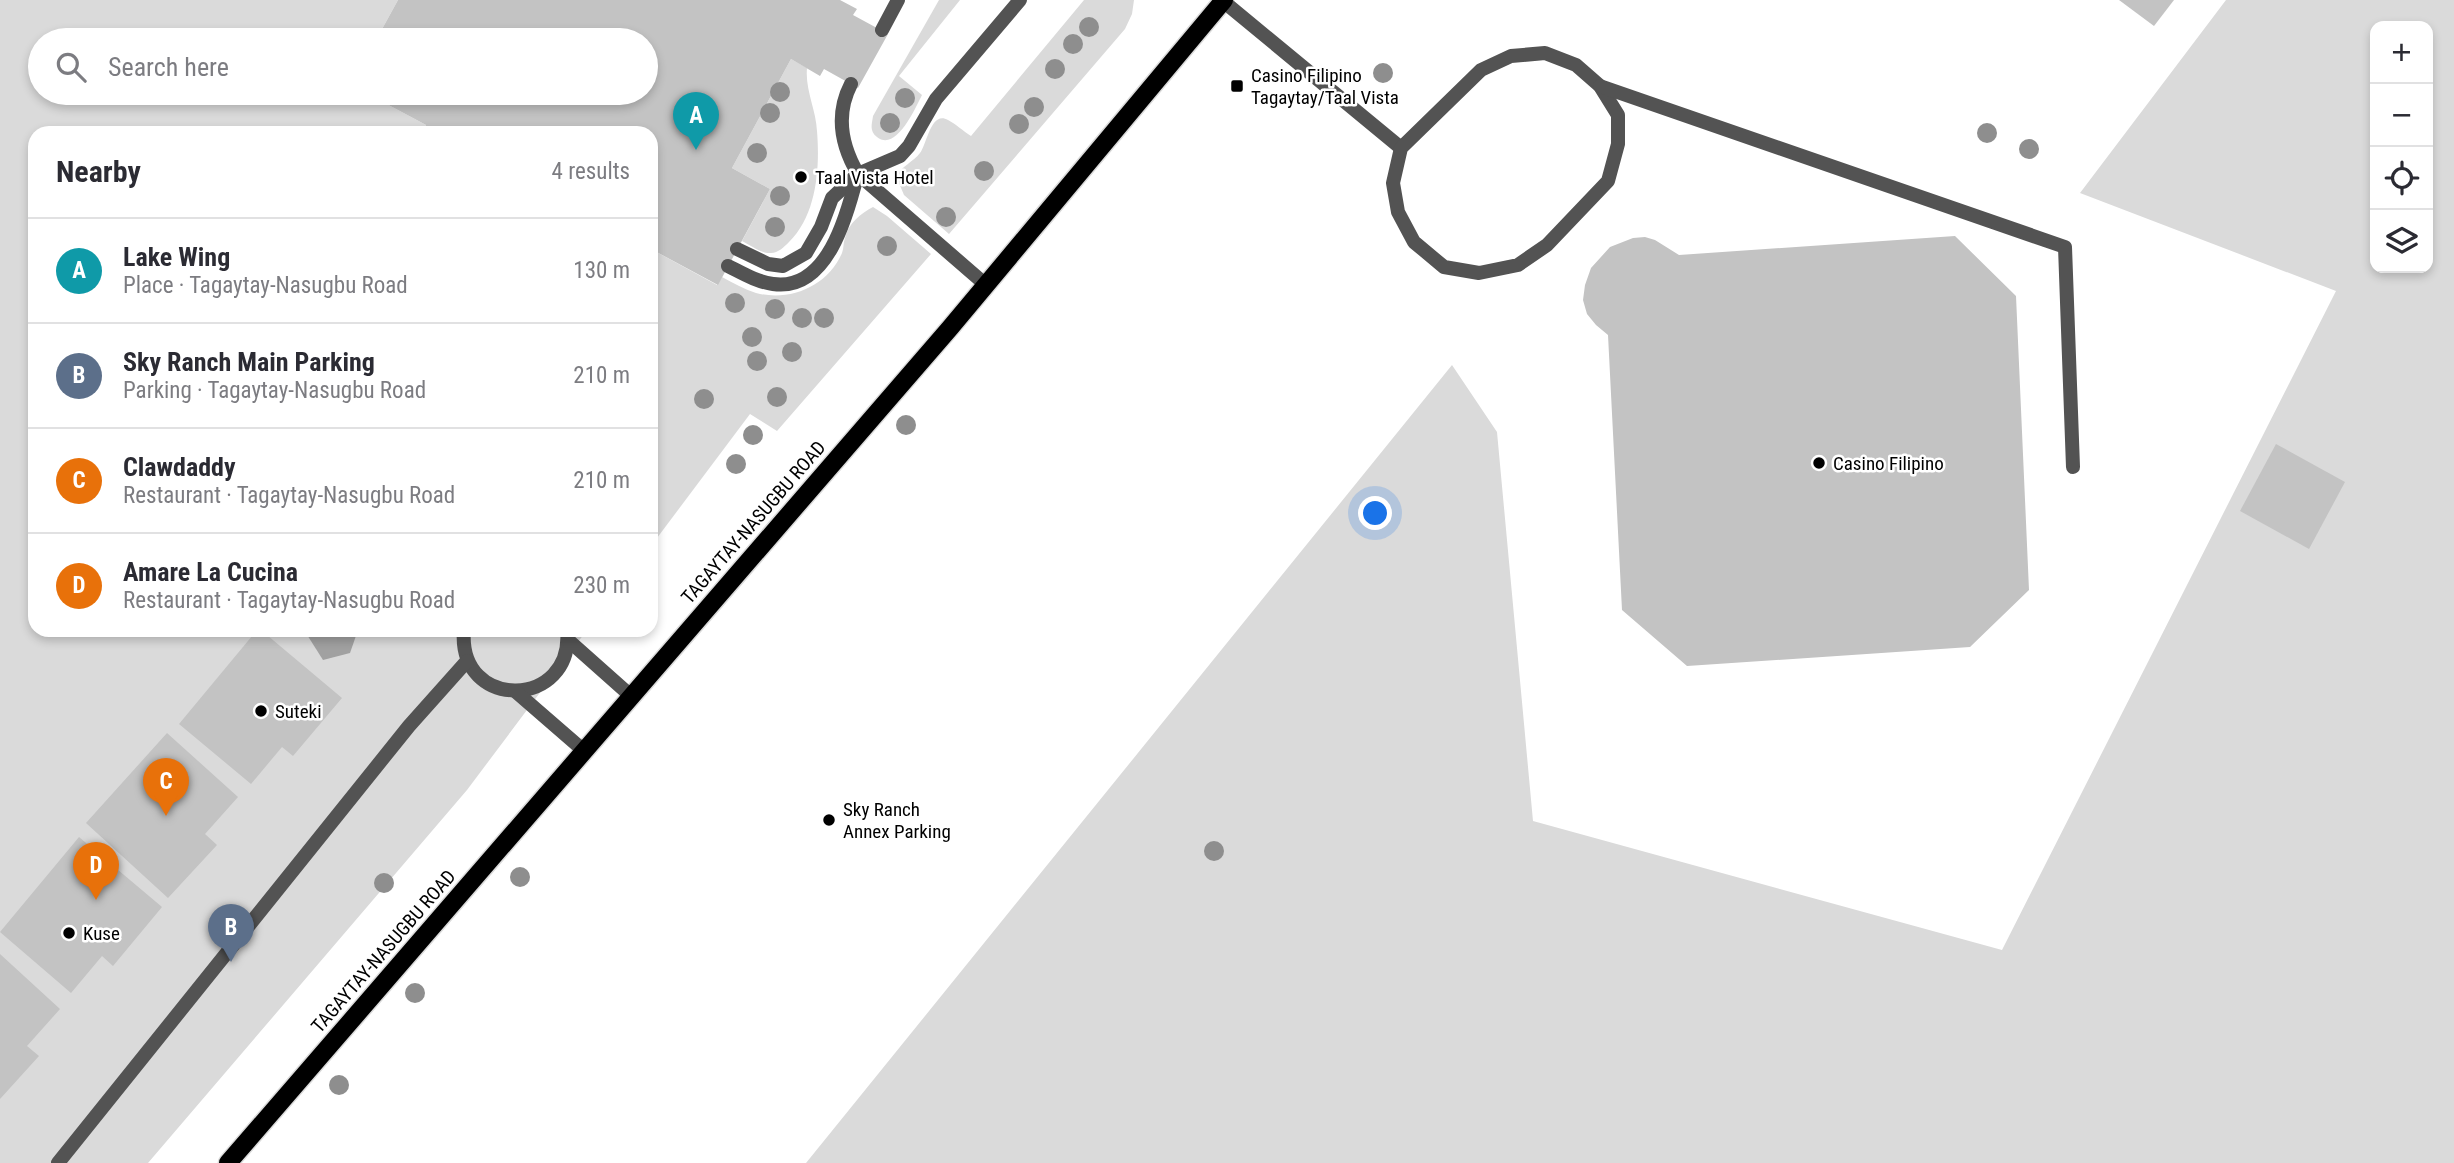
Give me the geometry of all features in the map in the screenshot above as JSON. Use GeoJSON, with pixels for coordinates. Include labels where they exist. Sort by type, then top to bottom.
{"type":"FeatureCollection","features":[{"type":"Feature","properties":{"kind":"main road","name":"TAGAYTAY-NASUGBU ROAD"},"geometry":{"type":"LineString","coordinates":[[228,1163],[986,285],[1223,1]]}},
{"type":"Feature","properties":{"kind":"lane"},"geometry":{"type":"LineString","coordinates":[[881,30],[898,0]]}},
{"type":"Feature","properties":{"kind":"lane"},"geometry":{"type":"LineString","coordinates":[[737,249],[768,264],[783,266],[806,253],[832,198],[858,174],[900,156],[909,146],[936,99],[1020,0]]}},
{"type":"Feature","properties":{"kind":"lane"},"geometry":{"type":"LineString","coordinates":[[1223,1],[1401,148]]}},
{"type":"Feature","properties":{"kind":"lane"},"geometry":{"type":"LineString","coordinates":[[1545,53],[1576,65],[1600,86],[1618,115],[1618,144],[1608,181],[1547,245],[1518,265],[1479,273],[1444,267],[1414,242],[1398,212],[1393,183],[1401,148],[1481,70],[1511,57],[1545,53]]}},
{"type":"Feature","properties":{"kind":"lane"},"geometry":{"type":"LineString","coordinates":[[851,84],[843,106],[842,139],[858,174],[986,285]]}},
{"type":"Feature","properties":{"kind":"lane"},"geometry":{"type":"LineString","coordinates":[[1600,86],[2065,247],[2073,467]]}},
{"type":"Feature","properties":{"kind":"lane"},"geometry":{"type":"LineString","coordinates":[[728,266],[761,282],[774,285],[785,285],[812,273],[832,249],[849,208],[858,174]]}},
{"type":"Feature","properties":{"kind":"lane"},"geometry":{"type":"LineString","coordinates":[[464,637],[467,661],[476,673],[487,683],[516,691],[541,684],[552,676],[566,654],[568,637]]}},
{"type":"Feature","properties":{"kind":"lane"},"geometry":{"type":"LineString","coordinates":[[570,637],[631,696]]}},
{"type":"Feature","properties":{"kind":"lane"},"geometry":{"type":"LineString","coordinates":[[58,1163],[408,726],[467,661]]}},
{"type":"Feature","properties":{"kind":"lane"},"geometry":{"type":"LineString","coordinates":[[516,691],[583,750]]}},
{"type":"Feature","properties":{"kind":"shaded area"},"geometry":{"type":"Polygon","coordinates":[[[0,0],[398,0],[383,28],[28,28],[28,105],[388,105],[426,125],[28,126],[28,637],[582,637],[467,790],[148,1163],[0,1163],[0,0]]]}},
{"type":"Feature","properties":{"kind":"shaded area"},"geometry":{"type":"Polygon","coordinates":[[[939,0],[960,0],[899,76],[922,95],[904,127],[891,139],[884,140],[873,132],[873,116],[939,0]]]}},
{"type":"Feature","properties":{"kind":"shaded area"},"geometry":{"type":"Polygon","coordinates":[[[1084,0],[1134,0],[1132,14],[1125,29],[949,234],[904,195],[896,176],[923,149],[930,129],[937,120],[948,120],[971,136],[1084,0]]]}},
{"type":"Feature","properties":{"kind":"shaded area"},"geometry":{"type":"Polygon","coordinates":[[[2226,0],[2454,0],[2454,1163],[806,1163],[1452,365],[1497,432],[1533,821],[2002,950],[2336,291],[2080,193],[2226,0]]]}},
{"type":"Feature","properties":{"kind":"shaded area"},"geometry":{"type":"Polygon","coordinates":[[[791,59],[807,68],[817,131],[817,175],[811,205],[798,231],[781,249],[767,253],[742,241],[770,189],[732,168],[791,59]]]}},
{"type":"Feature","properties":{"kind":"shaded area"},"geometry":{"type":"Polygon","coordinates":[[[873,207],[931,254],[777,431],[750,414],[658,537],[658,253],[717,285],[722,277],[756,293],[794,293],[818,283],[836,265],[849,228],[873,207]]]}},
{"type":"Feature","properties":{"kind":"shaded area"},"geometry":{"type":"Polygon","coordinates":[[[308,637],[356,637],[350,653],[323,660],[308,637]]]}},
{"type":"Feature","properties":{"kind":"building"},"geometry":{"type":"Polygon","coordinates":[[[398,0],[840,0],[857,9],[853,15],[888,34],[858,88],[824,69],[820,76],[791,59],[732,168],[770,189],[718,285],[658,253],[658,126],[426,126],[388,105],[658,105],[658,28],[383,28],[398,0]]]}},
{"type":"Feature","properties":{"kind":"building"},"geometry":{"type":"Polygon","coordinates":[[[2119,0],[2174,0],[2154,26],[2119,0]]]}},
{"type":"Feature","properties":{"kind":"building","name":"Casino Filipino"},"geometry":{"type":"Polygon","coordinates":[[[1955,236],[2016,296],[2029,590],[1970,647],[1687,666],[1622,610],[1608,335],[1587,314],[1583,300],[1591,268],[1610,247],[1633,238],[1655,240],[1679,255],[1955,236]]]}},
{"type":"Feature","properties":{"kind":"building"},"geometry":{"type":"Polygon","coordinates":[[[2276,444],[2345,482],[2309,549],[2240,511],[2276,444]]]}},
{"type":"Feature","properties":{"kind":"building"},"geometry":{"type":"Polygon","coordinates":[[[251,637],[269,637],[342,698],[293,756],[282,747],[251,784],[179,724],[251,637]]]}},
{"type":"Feature","properties":{"kind":"building"},"geometry":{"type":"Polygon","coordinates":[[[167,733],[238,797],[205,834],[217,845],[168,898],[86,823],[167,733]]]}},
{"type":"Feature","properties":{"kind":"building"},"geometry":{"type":"Polygon","coordinates":[[[79,837],[162,907],[113,966],[102,956],[71,993],[0,932],[79,837]]]}},
{"type":"Feature","properties":{"kind":"building"},"geometry":{"type":"Polygon","coordinates":[[[0,954],[60,1009],[27,1046],[39,1056],[0,1099],[0,954]]]}},
{"type":"Feature","properties":{"kind":"place","name":"Casino Filipino Tagaytay/Taal Vista"},"geometry":{"type":"Point","coordinates":[1237,86]}},
{"type":"Feature","properties":{"kind":"place","name":"Lake Wing"},"geometry":{"type":"Point","coordinates":[696,150]}},
{"type":"Feature","properties":{"kind":"place","name":"Taal Vista Hotel"},"geometry":{"type":"Point","coordinates":[801,177]}},
{"type":"Feature","properties":{"kind":"place","name":"Casino Filipino"},"geometry":{"type":"Point","coordinates":[1819,463]}},
{"type":"Feature","properties":{"kind":"place","name":"Suteki"},"geometry":{"type":"Point","coordinates":[261,711]}},
{"type":"Feature","properties":{"kind":"place","name":"Clawdaddy"},"geometry":{"type":"Point","coordinates":[166,816]}},
{"type":"Feature","properties":{"kind":"place","name":"Sky Ranch Annex Parking"},"geometry":{"type":"Point","coordinates":[829,820]}},
{"type":"Feature","properties":{"kind":"place","name":"Amare La Cucina"},"geometry":{"type":"Point","coordinates":[96,900]}},
{"type":"Feature","properties":{"kind":"place","name":"Kuse"},"geometry":{"type":"Point","coordinates":[69,933]}},
{"type":"Feature","properties":{"kind":"place","name":"Sky Ranch Main Parking"},"geometry":{"type":"Point","coordinates":[231,962]}}]}
